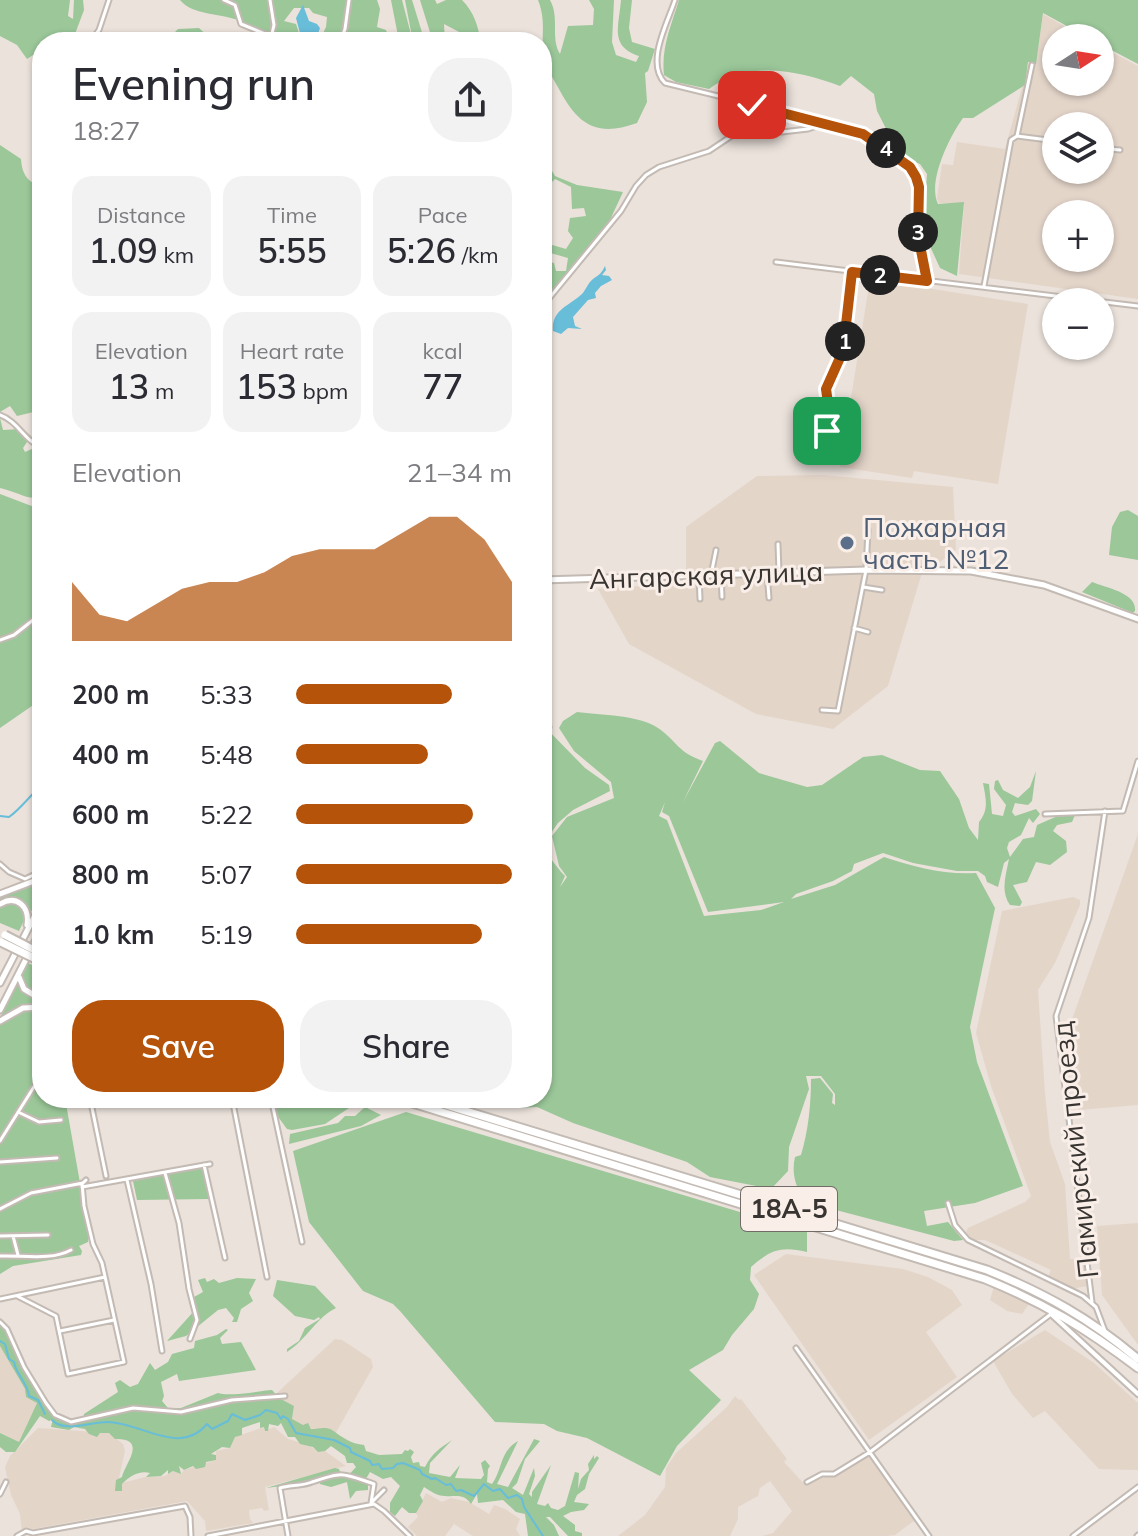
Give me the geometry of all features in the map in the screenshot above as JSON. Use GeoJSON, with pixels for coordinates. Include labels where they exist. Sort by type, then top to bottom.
{"type":"FeatureCollection","features":[{"type":"Feature","properties":{"kind":"highway"},"geometry":{"type":"LineString","coordinates":[[1,937],[32,950]]}},
{"type":"Feature","properties":{"kind":"highway"},"geometry":{"type":"LineString","coordinates":[[1,937],[32,956]]}},
{"type":"Feature","properties":{"kind":"highway","name":"18А-5"},"geometry":{"type":"LineString","coordinates":[[429,1108],[985,1279],[1080,1324],[1138,1368]]}},
{"type":"Feature","properties":{"kind":"highway","name":"18А-5"},"geometry":{"type":"LineString","coordinates":[[456,1108],[987,1270],[1057,1302],[1105,1331],[1138,1359]]}},
{"type":"Feature","properties":{"kind":"highway"},"geometry":{"type":"LineString","coordinates":[[1044,1305],[1051,1314]]}},
{"type":"Feature","properties":{"kind":"main road","name":"Ангарская улица"},"geometry":{"type":"LineString","coordinates":[[552,579],[947,570],[998,574],[1075,595],[1138,619]]}},
{"type":"Feature","properties":{"kind":"main road"},"geometry":{"type":"LineString","coordinates":[[0,894],[32,882]]}},
{"type":"Feature","properties":{"kind":"main road"},"geometry":{"type":"LineString","coordinates":[[0,904],[13,900],[23,905],[28,915],[26,932]]}},
{"type":"Feature","properties":{"kind":"main road"},"geometry":{"type":"LineString","coordinates":[[0,983],[32,921]]}},
{"type":"Feature","properties":{"kind":"main road"},"geometry":{"type":"LineString","coordinates":[[0,1010],[32,948]]}},
{"type":"Feature","properties":{"kind":"main road"},"geometry":{"type":"LineString","coordinates":[[0,972],[8,966]]}},
{"type":"Feature","properties":{"kind":"main road"},"geometry":{"type":"LineString","coordinates":[[21,969],[21,986],[32,993]]}},
{"type":"Feature","properties":{"kind":"main road"},"geometry":{"type":"LineString","coordinates":[[0,1021],[23,1008],[32,1008]]}},
{"type":"Feature","properties":{"kind":"street"},"geometry":{"type":"LineString","coordinates":[[98,32],[109,0]]}},
{"type":"Feature","properties":{"kind":"street"},"geometry":{"type":"LineString","coordinates":[[224,0],[235,5],[241,24],[260,32]]}},
{"type":"Feature","properties":{"kind":"street"},"geometry":{"type":"LineString","coordinates":[[270,0],[274,25],[271,32]]}},
{"type":"Feature","properties":{"kind":"street"},"geometry":{"type":"LineString","coordinates":[[344,32],[349,0]]}},
{"type":"Feature","properties":{"kind":"street"},"geometry":{"type":"LineString","coordinates":[[675,0],[657,55],[657,68],[665,83],[849,128],[876,141],[910,167],[916,177],[918,235],[927,281]]}},
{"type":"Feature","properties":{"kind":"street"},"geometry":{"type":"LineString","coordinates":[[1017,136],[1032,65]]}},
{"type":"Feature","properties":{"kind":"street"},"geometry":{"type":"LineString","coordinates":[[552,295],[621,211],[646,175],[659,167],[709,151],[733,135],[750,129],[782,132],[826,123]]}},
{"type":"Feature","properties":{"kind":"street"},"geometry":{"type":"LineString","coordinates":[[984,286],[1011,140],[1017,136],[1042,139]]}},
{"type":"Feature","properties":{"kind":"street"},"geometry":{"type":"LineString","coordinates":[[1114,149],[1120,150]]}},
{"type":"Feature","properties":{"kind":"street"},"geometry":{"type":"LineString","coordinates":[[776,262],[1138,306]]}},
{"type":"Feature","properties":{"kind":"street"},"geometry":{"type":"LineString","coordinates":[[827,431],[823,419],[824,407],[828,403],[826,389],[845,341],[852,272]]}},
{"type":"Feature","properties":{"kind":"street"},"geometry":{"type":"LineString","coordinates":[[0,415],[12,420],[32,442]]}},
{"type":"Feature","properties":{"kind":"street"},"geometry":{"type":"LineString","coordinates":[[816,431],[819,421],[823,419]]}},
{"type":"Feature","properties":{"kind":"street"},"geometry":{"type":"LineString","coordinates":[[822,710],[838,711],[866,570],[868,530]]}},
{"type":"Feature","properties":{"kind":"street"},"geometry":{"type":"LineString","coordinates":[[778,544],[779,573]]}},
{"type":"Feature","properties":{"kind":"street"},"geometry":{"type":"LineString","coordinates":[[711,575],[716,550]]}},
{"type":"Feature","properties":{"kind":"street"},"geometry":{"type":"LineString","coordinates":[[767,573],[769,598]]}},
{"type":"Feature","properties":{"kind":"street"},"geometry":{"type":"LineString","coordinates":[[721,574],[722,597]]}},
{"type":"Feature","properties":{"kind":"street"},"geometry":{"type":"LineString","coordinates":[[699,575],[700,599]]}},
{"type":"Feature","properties":{"kind":"street"},"geometry":{"type":"LineString","coordinates":[[863,587],[882,590]]}},
{"type":"Feature","properties":{"kind":"street"},"geometry":{"type":"LineString","coordinates":[[0,640],[14,635],[32,621]]}},
{"type":"Feature","properties":{"kind":"street"},"geometry":{"type":"LineString","coordinates":[[854,628],[868,632]]}},
{"type":"Feature","properties":{"kind":"street"},"geometry":{"type":"LineString","coordinates":[[1045,814],[1123,811],[1138,761]]}},
{"type":"Feature","properties":{"kind":"street","name":"Памирский проезд"},"geometry":{"type":"LineString","coordinates":[[1105,811],[1089,918],[1056,1016],[1092,1302],[1105,1331]]}},
{"type":"Feature","properties":{"kind":"street"},"geometry":{"type":"LineString","coordinates":[[0,864],[25,879],[32,876]]}},
{"type":"Feature","properties":{"kind":"street"},"geometry":{"type":"LineString","coordinates":[[0,1141],[32,1090]]}},
{"type":"Feature","properties":{"kind":"street"},"geometry":{"type":"LineString","coordinates":[[92,1108],[106,1176]]}},
{"type":"Feature","properties":{"kind":"street"},"geometry":{"type":"LineString","coordinates":[[234,1108],[267,1277]]}},
{"type":"Feature","properties":{"kind":"street"},"geometry":{"type":"LineString","coordinates":[[273,1108],[302,1242]]}},
{"type":"Feature","properties":{"kind":"street"},"geometry":{"type":"LineString","coordinates":[[18,1112],[39,1122],[61,1120]]}},
{"type":"Feature","properties":{"kind":"street"},"geometry":{"type":"LineString","coordinates":[[0,1162],[57,1158]]}},
{"type":"Feature","properties":{"kind":"street"},"geometry":{"type":"LineString","coordinates":[[0,1209],[31,1193],[127,1180],[210,1164]]}},
{"type":"Feature","properties":{"kind":"street"},"geometry":{"type":"LineString","coordinates":[[204,1165],[225,1258]]}},
{"type":"Feature","properties":{"kind":"street"},"geometry":{"type":"LineString","coordinates":[[165,1173],[179,1223],[197,1320],[190,1339]]}},
{"type":"Feature","properties":{"kind":"street"},"geometry":{"type":"LineString","coordinates":[[17,1296],[56,1316],[68,1374],[124,1362],[99,1253],[93,1244],[84,1206],[82,1185],[86,1180]]}},
{"type":"Feature","properties":{"kind":"street"},"geometry":{"type":"LineString","coordinates":[[127,1180],[151,1284],[162,1351]]}},
{"type":"Feature","properties":{"kind":"street"},"geometry":{"type":"LineString","coordinates":[[948,1203],[955,1225],[968,1240],[1092,1302]]}},
{"type":"Feature","properties":{"kind":"street"},"geometry":{"type":"LineString","coordinates":[[0,1236],[48,1235]]}},
{"type":"Feature","properties":{"kind":"street"},"geometry":{"type":"LineString","coordinates":[[13,1236],[18,1255]]}},
{"type":"Feature","properties":{"kind":"street"},"geometry":{"type":"LineString","coordinates":[[0,1256],[64,1254],[71,1250]]}},
{"type":"Feature","properties":{"kind":"street"},"geometry":{"type":"LineString","coordinates":[[0,1299],[105,1277]]}},
{"type":"Feature","properties":{"kind":"street"},"geometry":{"type":"LineString","coordinates":[[807,1482],[822,1474],[834,1474],[870,1452],[1051,1314],[1138,1394]]}},
{"type":"Feature","properties":{"kind":"street"},"geometry":{"type":"LineString","coordinates":[[60,1331],[114,1320]]}},
{"type":"Feature","properties":{"kind":"street"},"geometry":{"type":"LineString","coordinates":[[0,1322],[7,1329],[24,1367],[46,1403],[55,1415],[71,1422],[133,1408],[181,1412],[232,1400],[285,1396]]}},
{"type":"Feature","properties":{"kind":"street"},"geometry":{"type":"LineString","coordinates":[[1093,1353],[1102,1340]]}},
{"type":"Feature","properties":{"kind":"street"},"geometry":{"type":"LineString","coordinates":[[796,1348],[929,1536]]}},
{"type":"Feature","properties":{"kind":"street"},"geometry":{"type":"LineString","coordinates":[[288,1536],[280,1488],[341,1473],[374,1484],[372,1504]]}},
{"type":"Feature","properties":{"kind":"street"},"geometry":{"type":"LineString","coordinates":[[0,1494],[6,1482]]}},
{"type":"Feature","properties":{"kind":"street"},"geometry":{"type":"LineString","coordinates":[[1073,1536],[1138,1487]]}},
{"type":"Feature","properties":{"kind":"street"},"geometry":{"type":"LineString","coordinates":[[208,1536],[372,1504],[384,1490]]}},
{"type":"Feature","properties":{"kind":"street"},"geometry":{"type":"LineString","coordinates":[[372,1504],[410,1536]]}},
{"type":"Feature","properties":{"kind":"street"},"geometry":{"type":"LineString","coordinates":[[17,1536],[26,1531],[33,1533],[185,1506],[191,1536]]}},
{"type":"Feature","properties":{"kind":"shaded area"},"geometry":{"type":"Polygon","coordinates":[[[1043,14],[1060,24],[1042,24],[1042,96],[1114,96],[1114,53],[1138,66],[1138,299],[1114,296],[1114,288],[1059,288],[959,274],[964,203],[939,203],[942,164],[953,165],[957,142],[1005,149],[1029,62],[1036,62],[1043,14]]]}},
{"type":"Feature","properties":{"kind":"shaded area"},"geometry":{"type":"Polygon","coordinates":[[[870,279],[1028,304],[998,484],[914,471],[912,478],[840,467],[870,279]]]}},
{"type":"Feature","properties":{"kind":"shaded area"},"geometry":{"type":"Polygon","coordinates":[[[823,475],[953,487],[956,550],[921,576],[888,686],[833,729],[756,714],[629,644],[598,589],[686,583],[686,527],[757,476],[823,475]]]}},
{"type":"Feature","properties":{"kind":"shaded area"},"geometry":{"type":"Polygon","coordinates":[[[1138,834],[1138,1105],[1079,1110],[1069,1028],[1138,834]]]}},
{"type":"Feature","properties":{"kind":"shaded area"},"geometry":{"type":"Polygon","coordinates":[[[1073,897],[1080,900],[1080,905],[1055,963],[1038,990],[1050,1142],[1065,1184],[1070,1259],[1085,1261],[1087,1276],[1088,1286],[1070,1289],[1048,1277],[1051,1270],[985,1240],[972,1240],[966,1232],[968,1228],[1025,1202],[1031,1196],[991,1086],[976,1033],[1002,911],[1073,897]]]}},
{"type":"Feature","properties":{"kind":"shaded area"},"geometry":{"type":"Polygon","coordinates":[[[1138,1223],[1138,1345],[1102,1295],[1097,1226],[1138,1223]]]}},
{"type":"Feature","properties":{"kind":"shaded area"},"geometry":{"type":"Polygon","coordinates":[[[786,1254],[903,1269],[928,1277],[952,1290],[962,1305],[926,1332],[957,1377],[869,1440],[754,1275],[786,1254]]]}},
{"type":"Feature","properties":{"kind":"shaded area"},"geometry":{"type":"Polygon","coordinates":[[[994,1286],[1031,1301],[1022,1314],[1007,1311],[990,1300],[994,1286]]]}},
{"type":"Feature","properties":{"kind":"shaded area"},"geometry":{"type":"Polygon","coordinates":[[[1045,1330],[1094,1363],[1138,1403],[1138,1470],[1099,1469],[1045,1411],[1033,1418],[1012,1394],[993,1361],[1045,1330]]]}},
{"type":"Feature","properties":{"kind":"shaded area"},"geometry":{"type":"Polygon","coordinates":[[[335,1339],[342,1340],[371,1359],[373,1367],[334,1436],[292,1420],[294,1406],[279,1398],[277,1393],[335,1339]]]}},
{"type":"Feature","properties":{"kind":"shaded area"},"geometry":{"type":"Polygon","coordinates":[[[0,1346],[25,1389],[37,1403],[19,1443],[0,1433],[0,1346]]]}},
{"type":"Feature","properties":{"kind":"shaded area"},"geometry":{"type":"Polygon","coordinates":[[[735,1396],[741,1399],[787,1459],[784,1462],[806,1486],[834,1476],[871,1455],[915,1520],[895,1535],[886,1536],[762,1536],[773,1533],[792,1511],[770,1481],[760,1488],[758,1496],[738,1507],[738,1519],[730,1536],[618,1536],[645,1515],[665,1487],[666,1468],[676,1453],[735,1396]]]}},
{"type":"Feature","properties":{"kind":"shaded area"},"geometry":{"type":"Polygon","coordinates":[[[264,1427],[265,1431],[274,1427],[288,1439],[309,1445],[318,1452],[325,1451],[346,1466],[265,1487],[269,1510],[249,1510],[253,1523],[206,1531],[205,1521],[187,1501],[22,1531],[20,1514],[11,1495],[5,1467],[10,1456],[38,1428],[109,1433],[123,1444],[125,1451],[116,1491],[122,1491],[122,1483],[165,1476],[173,1471],[181,1474],[184,1470],[216,1460],[216,1451],[230,1448],[235,1437],[264,1427]]]}},
{"type":"Feature","properties":{"kind":"shaded area"},"geometry":{"type":"Polygon","coordinates":[[[426,1493],[442,1502],[451,1498],[469,1502],[489,1514],[494,1505],[505,1509],[520,1519],[516,1529],[520,1536],[473,1536],[454,1524],[445,1536],[417,1536],[408,1527],[418,1517],[416,1513],[426,1493]]]}},
{"type":"Feature","properties":{"kind":"green space"},"geometry":{"type":"Polygon","coordinates":[[[0,0],[70,0],[68,16],[73,19],[74,0],[83,0],[84,10],[76,32],[32,32],[32,56],[27,59],[17,45],[0,36],[0,0]]]}},
{"type":"Feature","properties":{"kind":"green space"},"geometry":{"type":"Polygon","coordinates":[[[180,0],[347,0],[347,11],[342,32],[324,32],[327,17],[313,13],[309,8],[294,8],[284,21],[296,24],[299,32],[256,32],[233,18],[208,14],[180,0]]]}},
{"type":"Feature","properties":{"kind":"green space"},"geometry":{"type":"Polygon","coordinates":[[[352,0],[377,0],[380,9],[377,27],[387,32],[347,32],[352,0]]]}},
{"type":"Feature","properties":{"kind":"green space"},"geometry":{"type":"Polygon","coordinates":[[[391,0],[402,0],[410,32],[397,32],[391,0]]]}},
{"type":"Feature","properties":{"kind":"green space"},"geometry":{"type":"Polygon","coordinates":[[[405,0],[412,0],[422,32],[411,32],[405,0]]]}},
{"type":"Feature","properties":{"kind":"green space"},"geometry":{"type":"Polygon","coordinates":[[[420,0],[435,0],[437,4],[446,0],[462,0],[470,9],[478,32],[459,32],[444,24],[444,32],[430,32],[420,0]]]}},
{"type":"Feature","properties":{"kind":"green space"},"geometry":{"type":"Polygon","coordinates":[[[538,0],[550,0],[560,54],[568,26],[593,25],[594,9],[589,0],[614,0],[612,42],[616,55],[636,62],[639,56],[623,47],[618,34],[621,0],[632,0],[629,28],[632,42],[655,49],[645,73],[647,102],[637,123],[601,128],[582,120],[575,113],[552,77],[552,32],[542,32],[538,0]]]}},
{"type":"Feature","properties":{"kind":"green space"},"geometry":{"type":"Polygon","coordinates":[[[679,0],[1138,0],[1138,64],[1114,51],[1114,24],[1063,24],[1043,13],[1036,64],[1028,62],[1025,85],[973,118],[963,118],[942,159],[935,183],[938,204],[964,202],[957,276],[940,268],[923,231],[927,174],[920,164],[900,156],[877,111],[874,94],[851,76],[840,86],[790,72],[740,74],[709,89],[676,82],[664,75],[667,37],[679,0]]]}},
{"type":"Feature","properties":{"kind":"green space"},"geometry":{"type":"Polygon","coordinates":[[[199,28],[203,32],[175,32],[178,29],[199,28]]]}},
{"type":"Feature","properties":{"kind":"green space"},"geometry":{"type":"Polygon","coordinates":[[[0,145],[21,159],[23,169],[32,182],[32,412],[17,416],[10,406],[0,412],[0,145]]]}},
{"type":"Feature","properties":{"kind":"green space"},"geometry":{"type":"Polygon","coordinates":[[[552,171],[555,176],[577,185],[623,192],[609,222],[552,293],[552,262],[556,271],[566,271],[568,258],[552,253],[552,245],[566,249],[573,238],[568,231],[570,218],[586,216],[584,208],[572,209],[571,187],[555,179],[552,182],[552,171]]]}},
{"type":"Feature","properties":{"kind":"green space"},"geometry":{"type":"Polygon","coordinates":[[[0,418],[3,430],[20,429],[31,436],[23,448],[25,452],[32,449],[32,498],[0,488],[0,418]]]}},
{"type":"Feature","properties":{"kind":"green space"},"geometry":{"type":"Polygon","coordinates":[[[0,494],[32,506],[32,706],[0,728],[0,494]]]}},
{"type":"Feature","properties":{"kind":"green space"},"geometry":{"type":"Polygon","coordinates":[[[1128,510],[1138,516],[1138,560],[1109,555],[1112,527],[1120,512],[1128,510]]]}},
{"type":"Feature","properties":{"kind":"green space"},"geometry":{"type":"Polygon","coordinates":[[[1092,582],[1126,595],[1135,611],[1133,613],[1082,592],[1092,582]]]}},
{"type":"Feature","properties":{"kind":"green space"},"geometry":{"type":"Polygon","coordinates":[[[577,712],[631,718],[658,728],[683,750],[703,761],[683,802],[715,743],[720,741],[759,773],[807,787],[822,785],[863,757],[882,755],[920,770],[940,771],[959,799],[969,828],[978,840],[979,822],[986,804],[983,783],[989,784],[992,814],[1003,816],[1006,805],[994,789],[995,781],[998,780],[1003,790],[1018,798],[1030,787],[1036,771],[1032,801],[1028,805],[1015,803],[1012,812],[1015,816],[1036,809],[1040,814],[1033,823],[1029,818],[1021,835],[1009,842],[1010,857],[1023,839],[1034,837],[1037,825],[1060,815],[1075,815],[1072,822],[1057,825],[1053,831],[1066,841],[1067,852],[1050,865],[1036,862],[1027,882],[1013,885],[1022,902],[1020,906],[1010,905],[1005,894],[1009,859],[1004,863],[998,887],[987,882],[978,871],[957,871],[913,863],[883,853],[854,864],[852,871],[796,894],[791,899],[835,885],[884,857],[929,870],[976,873],[995,908],[970,1027],[977,1062],[1023,1186],[975,1203],[924,1211],[927,1226],[948,1222],[963,1240],[954,1241],[813,1202],[807,1203],[795,1182],[794,1163],[795,1157],[801,1155],[806,1137],[811,1079],[820,1078],[833,1094],[832,1103],[835,1105],[835,1094],[821,1076],[806,1076],[809,1089],[789,1147],[788,1171],[771,1189],[710,1177],[687,1162],[573,1123],[539,1108],[552,1108],[552,860],[565,876],[560,887],[567,877],[559,866],[552,836],[567,817],[614,798],[611,782],[574,751],[559,728],[563,721],[577,712]],[[665,802],[659,816],[667,820],[704,916],[761,910],[784,902],[708,912],[669,816],[662,812],[665,802]]]}},
{"type":"Feature","properties":{"kind":"green space"},"geometry":{"type":"Polygon","coordinates":[[[552,734],[585,768],[609,785],[610,791],[573,810],[552,832],[552,734]]]}},
{"type":"Feature","properties":{"kind":"green space"},"geometry":{"type":"Polygon","coordinates":[[[32,885],[32,910],[18,899],[0,900],[0,896],[32,885]]]}},
{"type":"Feature","properties":{"kind":"green space"},"geometry":{"type":"Polygon","coordinates":[[[11,903],[26,916],[19,931],[0,923],[0,907],[11,903]]]}},
{"type":"Feature","properties":{"kind":"green space"},"geometry":{"type":"Polygon","coordinates":[[[28,963],[32,965],[32,992],[26,988],[21,978],[28,963]]]}},
{"type":"Feature","properties":{"kind":"green space"},"geometry":{"type":"Polygon","coordinates":[[[17,984],[32,996],[32,1006],[14,1008],[0,1018],[17,984]]]}},
{"type":"Feature","properties":{"kind":"green space"},"geometry":{"type":"Polygon","coordinates":[[[32,1008],[32,1108],[67,1108],[89,1234],[88,1242],[79,1246],[81,1255],[13,1266],[0,1274],[0,1024],[10,1015],[32,1008]]]}},
{"type":"Feature","properties":{"kind":"green space"},"geometry":{"type":"Polygon","coordinates":[[[277,1108],[349,1108],[325,1124],[292,1130],[287,1129],[276,1114],[277,1108]]]}},
{"type":"Feature","properties":{"kind":"green space"},"geometry":{"type":"Polygon","coordinates":[[[364,1108],[381,1115],[361,1126],[289,1144],[290,1134],[338,1123],[345,1116],[355,1116],[364,1108]]]}},
{"type":"Feature","properties":{"kind":"green space"},"geometry":{"type":"Polygon","coordinates":[[[406,1112],[807,1232],[807,1252],[777,1250],[751,1267],[750,1280],[759,1294],[754,1309],[723,1350],[689,1370],[721,1400],[677,1446],[660,1476],[587,1438],[557,1431],[544,1424],[495,1422],[393,1304],[363,1291],[309,1222],[293,1151],[406,1112]]]}},
{"type":"Feature","properties":{"kind":"green space"},"geometry":{"type":"Polygon","coordinates":[[[203,1167],[209,1199],[137,1200],[133,1181],[203,1167]]]}},
{"type":"Feature","properties":{"kind":"green space"},"geometry":{"type":"Polygon","coordinates":[[[205,1278],[207,1282],[214,1279],[219,1283],[237,1278],[256,1279],[249,1293],[253,1301],[241,1309],[237,1322],[232,1322],[234,1318],[226,1308],[218,1310],[186,1336],[167,1341],[195,1310],[194,1297],[203,1292],[198,1280],[205,1278]]]}},
{"type":"Feature","properties":{"kind":"green space"},"geometry":{"type":"Polygon","coordinates":[[[277,1280],[315,1286],[336,1308],[287,1352],[299,1341],[305,1328],[320,1319],[295,1316],[273,1296],[277,1280]]]}},
{"type":"Feature","properties":{"kind":"green space"},"geometry":{"type":"Polygon","coordinates":[[[0,1324],[51,1415],[68,1423],[83,1421],[84,1414],[118,1392],[115,1383],[120,1380],[130,1387],[138,1384],[150,1363],[155,1370],[168,1362],[172,1354],[194,1348],[195,1341],[226,1329],[220,1338],[222,1344],[241,1342],[256,1370],[179,1381],[177,1374],[161,1382],[162,1401],[168,1408],[181,1408],[218,1393],[272,1390],[294,1406],[292,1419],[303,1425],[308,1423],[311,1429],[330,1429],[351,1442],[364,1445],[366,1451],[379,1455],[402,1454],[410,1449],[414,1452],[411,1457],[413,1463],[419,1462],[420,1466],[425,1467],[433,1455],[452,1440],[430,1463],[429,1473],[450,1477],[460,1465],[455,1478],[481,1479],[484,1475],[481,1463],[485,1460],[490,1466],[487,1482],[492,1484],[507,1450],[518,1441],[497,1484],[508,1487],[534,1439],[540,1441],[525,1459],[517,1483],[512,1488],[523,1495],[534,1468],[535,1476],[529,1494],[532,1497],[532,1492],[551,1465],[537,1504],[545,1506],[548,1503],[558,1510],[565,1506],[575,1472],[579,1473],[578,1489],[581,1479],[589,1470],[588,1464],[594,1455],[594,1459],[597,1456],[599,1458],[589,1474],[585,1489],[574,1502],[589,1504],[584,1510],[563,1516],[575,1525],[575,1531],[582,1533],[582,1536],[568,1536],[550,1517],[546,1517],[559,1536],[528,1536],[525,1514],[516,1512],[503,1500],[478,1503],[477,1494],[471,1504],[462,1497],[439,1495],[424,1487],[420,1495],[423,1501],[416,1513],[409,1513],[402,1507],[395,1516],[390,1512],[390,1503],[400,1486],[391,1477],[383,1479],[370,1472],[364,1482],[368,1484],[368,1490],[356,1491],[350,1499],[347,1482],[331,1487],[320,1484],[320,1479],[266,1488],[335,1468],[346,1478],[356,1467],[353,1463],[347,1463],[345,1456],[331,1446],[318,1452],[313,1447],[300,1444],[295,1437],[288,1437],[281,1423],[278,1426],[269,1424],[268,1431],[260,1428],[260,1422],[242,1428],[242,1435],[235,1437],[230,1448],[222,1447],[211,1454],[216,1455],[216,1460],[206,1462],[205,1467],[196,1469],[193,1466],[184,1470],[179,1466],[181,1474],[173,1471],[168,1474],[168,1470],[161,1476],[146,1477],[150,1473],[139,1473],[122,1484],[122,1491],[115,1491],[116,1480],[122,1477],[133,1447],[131,1443],[115,1439],[109,1433],[100,1433],[97,1437],[85,1429],[51,1427],[53,1419],[49,1421],[40,1416],[15,1452],[6,1452],[0,1447],[0,1433],[19,1442],[37,1403],[26,1397],[25,1389],[0,1346],[0,1324]]]}},
{"type":"Feature","properties":{"kind":"water"},"geometry":{"type":"Polygon","coordinates":[[[303,5],[309,21],[320,28],[319,32],[300,32],[296,18],[303,5]]]}},
{"type":"Feature","properties":{"kind":"water"},"geometry":{"type":"Polygon","coordinates":[[[605,266],[602,275],[612,280],[601,286],[595,293],[596,298],[588,300],[573,317],[575,326],[582,329],[568,328],[561,334],[553,331],[558,313],[582,294],[605,266]]]}},
{"type":"Feature","properties":{"kind":"waterway"},"geometry":{"type":"LineString","coordinates":[[0,816],[9,817],[32,795]]}},
{"type":"Feature","properties":{"kind":"waterway"},"geometry":{"type":"LineString","coordinates":[[0,1341],[5,1344],[9,1359],[14,1362],[29,1396],[38,1400],[45,1414]]}},
{"type":"Feature","properties":{"kind":"waterway"},"geometry":{"type":"LineString","coordinates":[[52,1420],[63,1426],[120,1423],[159,1435],[184,1438],[207,1424],[212,1429],[228,1421],[232,1414],[245,1420],[266,1410],[277,1413],[281,1419],[283,1416],[288,1419],[296,1433],[334,1440],[372,1465],[379,1464],[382,1469],[403,1463],[432,1479],[451,1484],[456,1491],[474,1496],[484,1484],[493,1491],[500,1489],[508,1498],[517,1495],[543,1536]]}},
{"type":"Feature","properties":{"kind":"place","name":"Пожарная часть №12"},"geometry":{"type":"Point","coordinates":[847,543]}},
{"type":"Feature","properties":{"kind":"route"},"geometry":{"type":"LineString","coordinates":[[752,105],[863,134],[910,167],[919,187],[918,235],[927,281],[852,272],[843,351],[826,389],[828,403],[824,407],[823,419],[827,431]]}}]}
